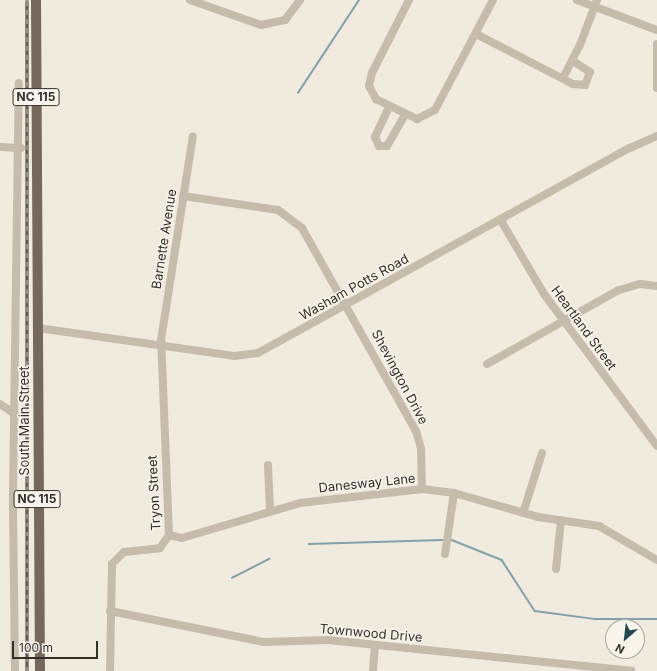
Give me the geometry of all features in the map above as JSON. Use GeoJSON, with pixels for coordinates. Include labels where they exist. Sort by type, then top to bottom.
{"type":"FeatureCollection","features":[{"type":"Feature","properties":{"kind":"main road","name":"South Main Street"},"geometry":{"type":"LineString","coordinates":[[36,0],[40,671]]}},
{"type":"Feature","properties":{"kind":"street"},"geometry":{"type":"LineString","coordinates":[[190,0],[261,25],[285,20],[300,0]]}},
{"type":"Feature","properties":{"kind":"street"},"geometry":{"type":"LineString","coordinates":[[409,0],[370,79],[372,94],[389,107],[405,115],[425,118],[435,110],[493,0]]}},
{"type":"Feature","properties":{"kind":"street"},"geometry":{"type":"LineString","coordinates":[[577,0],[596,4],[657,30]]}},
{"type":"Feature","properties":{"kind":"street"},"geometry":{"type":"LineString","coordinates":[[563,78],[573,61],[596,4]]}},
{"type":"Feature","properties":{"kind":"street"},"geometry":{"type":"LineString","coordinates":[[476,34],[581,86],[588,83],[587,68],[573,61]]}},
{"type":"Feature","properties":{"kind":"street"},"geometry":{"type":"LineString","coordinates":[[657,44],[657,88]]}},
{"type":"Feature","properties":{"kind":"street"},"geometry":{"type":"LineString","coordinates":[[14,671],[15,414],[20,148],[19,83]]}},
{"type":"Feature","properties":{"kind":"street"},"geometry":{"type":"LineString","coordinates":[[389,107],[375,136],[379,146],[387,146],[405,115]]}},
{"type":"Feature","properties":{"kind":"street","name":"Barnette Avenue"},"geometry":{"type":"LineString","coordinates":[[161,345],[182,196],[193,136]]}},
{"type":"Feature","properties":{"kind":"street","name":"Washam Potts Road"},"geometry":{"type":"LineString","coordinates":[[38,328],[161,345],[250,355],[277,344],[500,219],[657,136]]}},
{"type":"Feature","properties":{"kind":"street"},"geometry":{"type":"LineString","coordinates":[[0,147],[20,148]]}},
{"type":"Feature","properties":{"kind":"street","name":"Shevington Drive"},"geometry":{"type":"LineString","coordinates":[[182,196],[286,213],[305,232],[416,431],[421,449],[422,489]]}},
{"type":"Feature","properties":{"kind":"street","name":"Heartland Street"},"geometry":{"type":"LineString","coordinates":[[500,219],[531,274],[657,446]]}},
{"type":"Feature","properties":{"kind":"street"},"geometry":{"type":"LineString","coordinates":[[487,364],[625,287],[657,286]]}},
{"type":"Feature","properties":{"kind":"street","name":"Tryon Street"},"geometry":{"type":"LineString","coordinates":[[110,671],[110,611],[115,559],[129,550],[160,548],[169,536],[161,345]]}},
{"type":"Feature","properties":{"kind":"street"},"geometry":{"type":"LineString","coordinates":[[0,404],[15,414]]}},
{"type":"Feature","properties":{"kind":"street"},"geometry":{"type":"LineString","coordinates":[[523,513],[542,452]]}},
{"type":"Feature","properties":{"kind":"street"},"geometry":{"type":"LineString","coordinates":[[268,465],[270,509]]}},
{"type":"Feature","properties":{"kind":"street","name":"Danesway Lane"},"geometry":{"type":"LineString","coordinates":[[169,536],[182,538],[270,509],[324,499],[422,489],[454,493],[523,513],[604,528],[657,560]]}},
{"type":"Feature","properties":{"kind":"street"},"geometry":{"type":"LineString","coordinates":[[445,554],[454,493]]}},
{"type":"Feature","properties":{"kind":"street"},"geometry":{"type":"LineString","coordinates":[[556,569],[561,520]]}},
{"type":"Feature","properties":{"kind":"street","name":"Townwood Drive"},"geometry":{"type":"LineString","coordinates":[[110,611],[256,641],[321,640],[631,671]]}},
{"type":"Feature","properties":{"kind":"street"},"geometry":{"type":"LineString","coordinates":[[373,671],[375,645]]}},
{"type":"Feature","properties":{"kind":"waterway"},"geometry":{"type":"LineString","coordinates":[[298,93],[359,0]]}},
{"type":"Feature","properties":{"kind":"waterway"},"geometry":{"type":"LineString","coordinates":[[309,544],[442,540]]}},
{"type":"Feature","properties":{"kind":"waterway"},"geometry":{"type":"LineString","coordinates":[[452,540],[502,560],[535,611],[595,619],[657,619]]}},
{"type":"Feature","properties":{"kind":"waterway"},"geometry":{"type":"LineString","coordinates":[[232,578],[269,559]]}},
{"type":"Feature","properties":{"kind":"railway"},"geometry":{"type":"LineString","coordinates":[[27,0],[27,671]]}}]}
